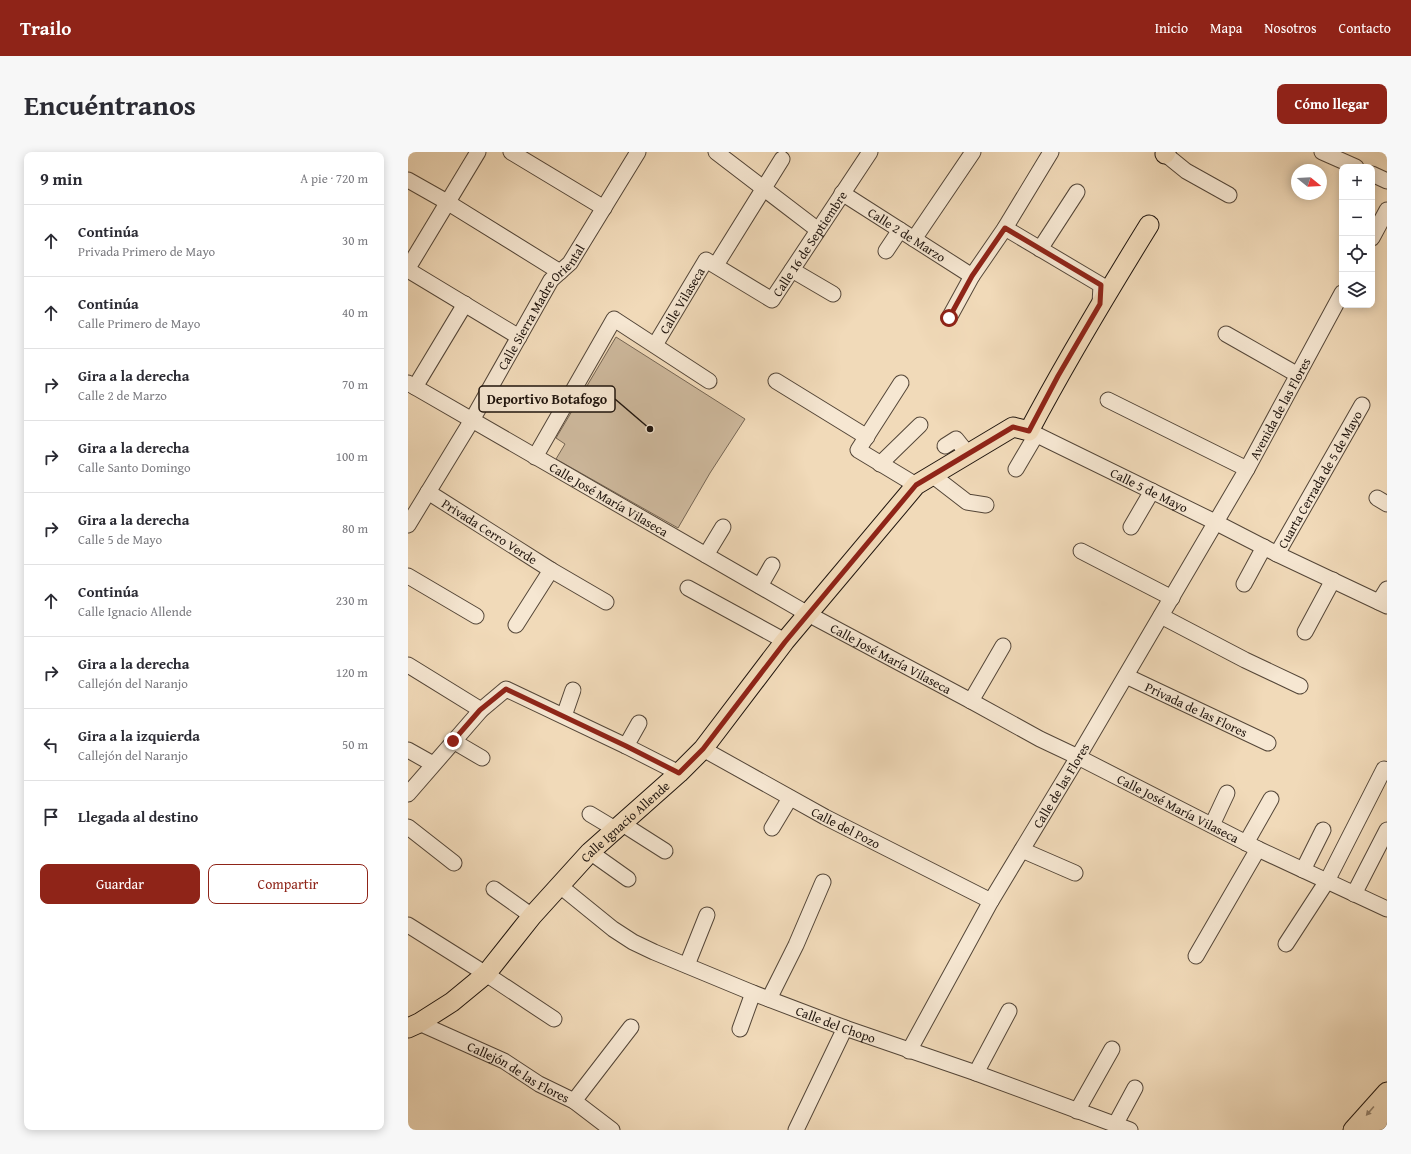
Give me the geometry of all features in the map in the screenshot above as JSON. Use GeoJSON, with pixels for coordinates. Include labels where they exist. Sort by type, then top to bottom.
{"type":"FeatureCollection","features":[{"type":"Feature","properties":{"kind":"main road"},"geometry":{"type":"LineString","coordinates":[[1033,433],[1058,376],[1149,225]]}},
{"type":"Feature","properties":{"kind":"main road","name":"Calle 5 de Mayo"},"geometry":{"type":"LineString","coordinates":[[916,485],[1013,427],[1033,433]]}},
{"type":"Feature","properties":{"kind":"main road","name":"Calle Ignacio Allende"},"geometry":{"type":"LineString","coordinates":[[412,1025],[452,1002],[486,974],[532,916],[590,852],[679,773],[703,749],[785,642],[916,485]]}},
{"type":"Feature","properties":{"kind":"main road"},"geometry":{"type":"LineString","coordinates":[[1353,1130],[1387,1092]]}},
{"type":"Feature","properties":{"kind":"main road"},"geometry":{"type":"LineString","coordinates":[[1374,1130],[1387,1115]]}},
{"type":"Feature","properties":{"kind":"street"},"geometry":{"type":"LineString","coordinates":[[478,152],[408,269],[519,337]]}},
{"type":"Feature","properties":{"kind":"street"},"geometry":{"type":"LineString","coordinates":[[511,152],[604,208]]}},
{"type":"Feature","properties":{"kind":"street","name":"Calle Sierra Madre Oriental"},"geometry":{"type":"LineString","coordinates":[[408,525],[472,420],[551,280],[570,263],[638,152]]}},
{"type":"Feature","properties":{"kind":"street","name":"Calle 16 de Septiembre"},"geometry":{"type":"LineString","coordinates":[[716,265],[772,300],[870,152]]}},
{"type":"Feature","properties":{"kind":"street"},"geometry":{"type":"LineString","coordinates":[[914,240],[973,152]]}},
{"type":"Feature","properties":{"kind":"street"},"geometry":{"type":"LineString","coordinates":[[949,318],[972,276],[1005,228],[1051,152]]}},
{"type":"Feature","properties":{"kind":"street"},"geometry":{"type":"LineString","coordinates":[[1322,152],[1349,164]]}},
{"type":"Feature","properties":{"kind":"street"},"geometry":{"type":"LineString","coordinates":[[1166,153],[1186,170],[1229,195]]}},
{"type":"Feature","properties":{"kind":"street"},"geometry":{"type":"LineString","coordinates":[[725,155],[764,188],[818,230]]}},
{"type":"Feature","properties":{"kind":"street","name":"Calle Vilaseca"},"geometry":{"type":"LineString","coordinates":[[655,345],[706,260],[716,265],[782,159]]}},
{"type":"Feature","properties":{"kind":"street"},"geometry":{"type":"LineString","coordinates":[[1375,175],[1387,181]]}},
{"type":"Feature","properties":{"kind":"street"},"geometry":{"type":"LineString","coordinates":[[408,180],[447,202],[560,272]]}},
{"type":"Feature","properties":{"kind":"street"},"geometry":{"type":"LineString","coordinates":[[1040,249],[1076,192]]}},
{"type":"Feature","properties":{"kind":"street","name":"Calle 2 de Marzo"},"geometry":{"type":"LineString","coordinates":[[842,193],[972,276]]}},
{"type":"Feature","properties":{"kind":"street"},"geometry":{"type":"LineString","coordinates":[[1373,236],[1387,210]]}},
{"type":"Feature","properties":{"kind":"street"},"geometry":{"type":"LineString","coordinates":[[1005,228],[1101,285],[1100,304]]}},
{"type":"Feature","properties":{"kind":"street"},"geometry":{"type":"LineString","coordinates":[[886,251],[900,230]]}},
{"type":"Feature","properties":{"kind":"street"},"geometry":{"type":"LineString","coordinates":[[792,270],[833,294]]}},
{"type":"Feature","properties":{"kind":"street","name":"Avenida de las Flores"},"geometry":{"type":"LineString","coordinates":[[1216,523],[1247,469],[1339,299]]}},
{"type":"Feature","properties":{"kind":"street"},"geometry":{"type":"LineString","coordinates":[[411,385],[465,304]]}},
{"type":"Feature","properties":{"kind":"street","name":"Calle Vilaseca"},"geometry":{"type":"LineString","coordinates":[[535,457],[614,319],[709,381]]}},
{"type":"Feature","properties":{"kind":"street"},"geometry":{"type":"LineString","coordinates":[[1226,334],[1298,375]]}},
{"type":"Feature","properties":{"kind":"street"},"geometry":{"type":"LineString","coordinates":[[776,381],[867,437]]}},
{"type":"Feature","properties":{"kind":"street"},"geometry":{"type":"LineString","coordinates":[[901,383],[858,450],[916,485]]}},
{"type":"Feature","properties":{"kind":"street","name":"Calle José María Vilaseca"},"geometry":{"type":"LineString","coordinates":[[411,385],[808,614],[1040,739],[1252,846],[1387,909]]}},
{"type":"Feature","properties":{"kind":"street"},"geometry":{"type":"LineString","coordinates":[[1108,400],[1247,469]]}},
{"type":"Feature","properties":{"kind":"street","name":"Cuarta Cerrada de 5 de Mayo"},"geometry":{"type":"LineString","coordinates":[[1244,584],[1271,551],[1362,405]]}},
{"type":"Feature","properties":{"kind":"street"},"geometry":{"type":"LineString","coordinates":[[880,464],[920,425]]}},
{"type":"Feature","properties":{"kind":"street"},"geometry":{"type":"LineString","coordinates":[[1016,469],[1033,433]]}},
{"type":"Feature","properties":{"kind":"street","name":"Calle 5 de Mayo"},"geometry":{"type":"LineString","coordinates":[[1033,433],[1271,551],[1333,580],[1384,599]]}},
{"type":"Feature","properties":{"kind":"street"},"geometry":{"type":"LineString","coordinates":[[945,446],[956,439],[968,454]]}},
{"type":"Feature","properties":{"kind":"street"},"geometry":{"type":"LineString","coordinates":[[932,475],[968,502],[986,505]]}},
{"type":"Feature","properties":{"kind":"street"},"geometry":{"type":"LineString","coordinates":[[1131,527],[1152,491]]}},
{"type":"Feature","properties":{"kind":"street","name":"Privada Cerro Verde"},"geometry":{"type":"LineString","coordinates":[[428,492],[551,570],[606,602]]}},
{"type":"Feature","properties":{"kind":"street","name":"Calle de las Flores"},"geometry":{"type":"LineString","coordinates":[[909,1051],[991,901],[1216,523]]}},
{"type":"Feature","properties":{"kind":"street"},"geometry":{"type":"LineString","coordinates":[[706,555],[723,527]]}},
{"type":"Feature","properties":{"kind":"street"},"geometry":{"type":"LineString","coordinates":[[1081,551],[1172,598]]}},
{"type":"Feature","properties":{"kind":"street"},"geometry":{"type":"LineString","coordinates":[[760,586],[772,565]]}},
{"type":"Feature","properties":{"kind":"street","name":"Privada Cerro Verde"},"geometry":{"type":"LineString","coordinates":[[516,625],[551,570]]}},
{"type":"Feature","properties":{"kind":"street"},"geometry":{"type":"LineString","coordinates":[[408,576],[476,616]]}},
{"type":"Feature","properties":{"kind":"street"},"geometry":{"type":"LineString","coordinates":[[1305,632],[1333,580]]}},
{"type":"Feature","properties":{"kind":"street"},"geometry":{"type":"LineString","coordinates":[[688,588],[785,642]]}},
{"type":"Feature","properties":{"kind":"street"},"geometry":{"type":"LineString","coordinates":[[1161,616],[1245,660],[1300,686]]}},
{"type":"Feature","properties":{"kind":"street"},"geometry":{"type":"LineString","coordinates":[[971,701],[1003,646]]}},
{"type":"Feature","properties":{"kind":"street"},"geometry":{"type":"LineString","coordinates":[[408,665],[480,710]]}},
{"type":"Feature","properties":{"kind":"street","name":"Privada de las Flores"},"geometry":{"type":"LineString","coordinates":[[1126,676],[1268,743]]}},
{"type":"Feature","properties":{"kind":"street"},"geometry":{"type":"LineString","coordinates":[[408,794],[480,710],[506,689],[679,773]]}},
{"type":"Feature","properties":{"kind":"street"},"geometry":{"type":"LineString","coordinates":[[564,716],[573,690]]}},
{"type":"Feature","properties":{"kind":"street"},"geometry":{"type":"LineString","coordinates":[[626,746],[639,723]]}},
{"type":"Feature","properties":{"kind":"street"},"geometry":{"type":"LineString","coordinates":[[453,741],[482,758]]}},
{"type":"Feature","properties":{"kind":"street","name":"Calle del Pozo"},"geometry":{"type":"LineString","coordinates":[[703,749],[825,817],[991,901]]}},
{"type":"Feature","properties":{"kind":"street"},"geometry":{"type":"LineString","coordinates":[[408,750],[433,764]]}},
{"type":"Feature","properties":{"kind":"street"},"geometry":{"type":"LineString","coordinates":[[1286,944],[1327,881],[1384,769]]}},
{"type":"Feature","properties":{"kind":"street"},"geometry":{"type":"LineString","coordinates":[[1212,825],[1227,793]]}},
{"type":"Feature","properties":{"kind":"street"},"geometry":{"type":"LineString","coordinates":[[772,828],[790,798]]}},
{"type":"Feature","properties":{"kind":"street"},"geometry":{"type":"LineString","coordinates":[[1196,956],[1252,846],[1271,799]]}},
{"type":"Feature","properties":{"kind":"street"},"geometry":{"type":"LineString","coordinates":[[590,814],[618,826],[665,852]]}},
{"type":"Feature","properties":{"kind":"street"},"geometry":{"type":"LineString","coordinates":[[408,827],[454,863]]}},
{"type":"Feature","properties":{"kind":"street"},"geometry":{"type":"LineString","coordinates":[[1303,870],[1323,830]]}},
{"type":"Feature","properties":{"kind":"street"},"geometry":{"type":"LineString","coordinates":[[1354,894],[1387,830]]}},
{"type":"Feature","properties":{"kind":"street"},"geometry":{"type":"LineString","coordinates":[[1022,850],[1075,873]]}},
{"type":"Feature","properties":{"kind":"street"},"geometry":{"type":"LineString","coordinates":[[590,852],[628,879]]}},
{"type":"Feature","properties":{"kind":"street"},"geometry":{"type":"LineString","coordinates":[[769,999],[796,946],[824,882]]}},
{"type":"Feature","properties":{"kind":"street","name":"Calle del Chopo"},"geometry":{"type":"LineString","coordinates":[[560,886],[613,929],[632,942],[753,993],[845,1028],[1130,1130]]}},
{"type":"Feature","properties":{"kind":"street"},"geometry":{"type":"LineString","coordinates":[[494,889],[532,916]]}},
{"type":"Feature","properties":{"kind":"street"},"geometry":{"type":"LineString","coordinates":[[687,965],[706,916]]}},
{"type":"Feature","properties":{"kind":"street"},"geometry":{"type":"LineString","coordinates":[[408,925],[554,1019]]}},
{"type":"Feature","properties":{"kind":"street"},"geometry":{"type":"LineString","coordinates":[[740,1029],[753,993]]}},
{"type":"Feature","properties":{"kind":"street"},"geometry":{"type":"LineString","coordinates":[[976,1074],[1009,1011]]}},
{"type":"Feature","properties":{"kind":"street","name":"Callejón de las Flores"},"geometry":{"type":"LineString","coordinates":[[412,1025],[504,1061],[539,1084],[574,1102],[607,1129]]}},
{"type":"Feature","properties":{"kind":"street"},"geometry":{"type":"LineString","coordinates":[[574,1102],[631,1027]]}},
{"type":"Feature","properties":{"kind":"street"},"geometry":{"type":"LineString","coordinates":[[796,1130],[845,1028]]}},
{"type":"Feature","properties":{"kind":"street"},"geometry":{"type":"LineString","coordinates":[[1077,1111],[1112,1049]]}},
{"type":"Feature","properties":{"kind":"street"},"geometry":{"type":"LineString","coordinates":[[1115,1125],[1135,1088]]}},
{"type":"Feature","properties":{"kind":"shaded area"},"geometry":{"type":"Polygon","coordinates":[[[616,337],[745,419],[710,473],[678,528],[556,459],[565,444],[556,438],[616,337]]]}},
{"type":"Feature","properties":{"kind":"place","name":"Deportivo Botafogo"},"geometry":{"type":"Point","coordinates":[650,429]}},
{"type":"Feature","properties":{"kind":"route"},"geometry":{"type":"LineString","coordinates":[[453,741],[480,710],[506,689],[679,773],[703,749],[785,642],[916,485],[1013,427],[1029,431],[1058,376],[1100,304],[1101,285],[1005,228],[972,276],[949,318]]}}]}
